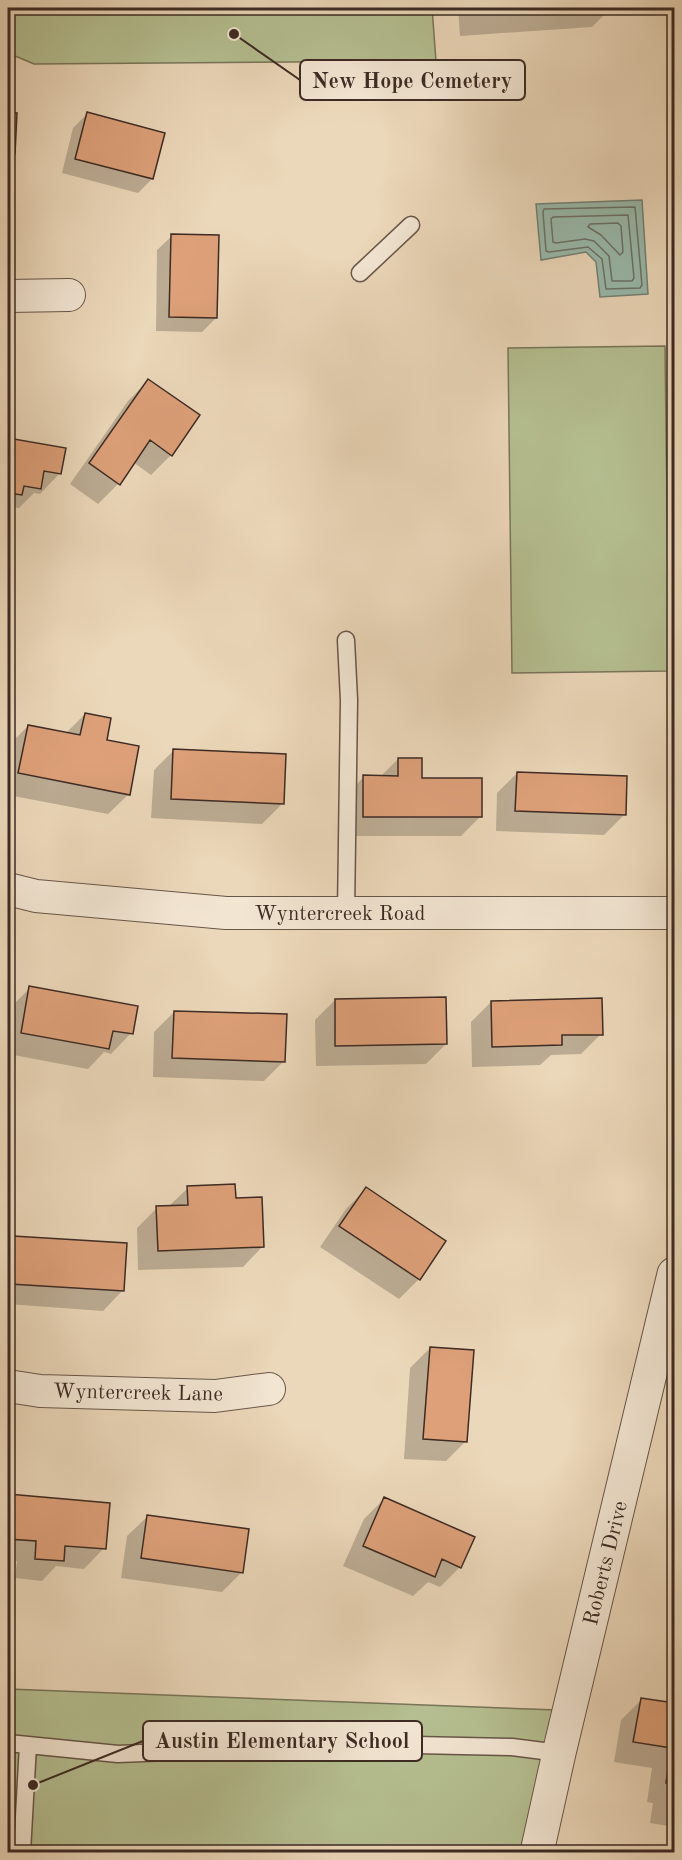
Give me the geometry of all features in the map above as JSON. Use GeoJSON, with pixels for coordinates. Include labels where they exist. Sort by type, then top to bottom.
{"type":"FeatureCollection","features":[{"type":"Feature","properties":{"kind":"street"},"geometry":{"type":"LineString","coordinates":[[8,296],[69,295]]}},
{"type":"Feature","properties":{"kind":"street","name":"Wyntercreek Road"},"geometry":{"type":"LineString","coordinates":[[8,889],[36,896],[226,913],[675,913]]}},
{"type":"Feature","properties":{"kind":"street","name":"Roberts Drive"},"geometry":{"type":"LineString","coordinates":[[537,1852],[559,1752],[675,1274]]}},
{"type":"Feature","properties":{"kind":"street","name":"Wyntercreek Lane"},"geometry":{"type":"LineString","coordinates":[[8,1386],[40,1391],[215,1396],[269,1389]]}},
{"type":"Feature","properties":{"kind":"lane"},"geometry":{"type":"LineString","coordinates":[[360,273],[411,225]]}},
{"type":"Feature","properties":{"kind":"lane"},"geometry":{"type":"LineString","coordinates":[[346,640],[349,700],[346,913]]}},
{"type":"Feature","properties":{"kind":"lane"},"geometry":{"type":"LineString","coordinates":[[8,1743],[118,1754],[367,1744],[512,1748],[559,1752]]}},
{"type":"Feature","properties":{"kind":"lane"},"geometry":{"type":"LineString","coordinates":[[22,1852],[28,1745]]}},
{"type":"Feature","properties":{"kind":"green space"},"geometry":{"type":"Polygon","coordinates":[[[8,8],[432,8],[436,61],[34,64],[8,53],[8,8]]]}},
{"type":"Feature","properties":{"kind":"green space"},"geometry":{"type":"Polygon","coordinates":[[[665,346],[669,671],[512,673],[508,348],[665,346]]]}},
{"type":"Feature","properties":{"kind":"green space"},"geometry":{"type":"Polygon","coordinates":[[[8,1689],[557,1710],[526,1852],[8,1852],[8,1689]]]}},
{"type":"Feature","properties":{"kind":"water"},"geometry":{"type":"Polygon","coordinates":[[[642,200],[648,294],[600,297],[596,262],[586,252],[541,260],[536,204],[642,200]]]}},
{"type":"Feature","properties":{"kind":"building"},"geometry":{"type":"Polygon","coordinates":[[[484,8],[550,8],[484,12],[484,8]]]}},
{"type":"Feature","properties":{"kind":"building"},"geometry":{"type":"Polygon","coordinates":[[[8,112],[17,113],[15,154],[8,154],[8,112]]]}},
{"type":"Feature","properties":{"kind":"building"},"geometry":{"type":"Polygon","coordinates":[[[87,112],[165,133],[153,179],[75,159],[87,112]]]}},
{"type":"Feature","properties":{"kind":"building"},"geometry":{"type":"Polygon","coordinates":[[[171,234],[219,235],[217,318],[169,317],[171,234]]]}},
{"type":"Feature","properties":{"kind":"building"},"geometry":{"type":"Polygon","coordinates":[[[148,379],[200,415],[172,456],[150,440],[120,485],[89,463],[148,379]]]}},
{"type":"Feature","properties":{"kind":"building"},"geometry":{"type":"Polygon","coordinates":[[[8,438],[66,448],[61,474],[44,471],[41,489],[24,486],[22,495],[8,493],[8,438]]]}},
{"type":"Feature","properties":{"kind":"building"},"geometry":{"type":"Polygon","coordinates":[[[85,713],[111,718],[107,740],[139,746],[130,795],[18,773],[28,725],[80,735],[85,713]]]}},
{"type":"Feature","properties":{"kind":"building"},"geometry":{"type":"Polygon","coordinates":[[[173,749],[286,754],[284,804],[171,799],[173,749]]]}},
{"type":"Feature","properties":{"kind":"building"},"geometry":{"type":"Polygon","coordinates":[[[398,758],[422,758],[422,778],[482,778],[482,817],[363,817],[363,775],[398,776],[398,758]]]}},
{"type":"Feature","properties":{"kind":"building"},"geometry":{"type":"Polygon","coordinates":[[[517,772],[627,776],[626,815],[515,811],[517,772]]]}},
{"type":"Feature","properties":{"kind":"building"},"geometry":{"type":"Polygon","coordinates":[[[29,986],[138,1006],[133,1034],[113,1031],[109,1049],[21,1033],[29,986]]]}},
{"type":"Feature","properties":{"kind":"building"},"geometry":{"type":"Polygon","coordinates":[[[446,997],[447,1044],[335,1046],[335,999],[446,997]]]}},
{"type":"Feature","properties":{"kind":"building"},"geometry":{"type":"Polygon","coordinates":[[[602,998],[603,1035],[562,1035],[562,1045],[492,1047],[491,1001],[602,998]]]}},
{"type":"Feature","properties":{"kind":"building"},"geometry":{"type":"Polygon","coordinates":[[[174,1011],[287,1014],[285,1062],[172,1058],[174,1011]]]}},
{"type":"Feature","properties":{"kind":"building"},"geometry":{"type":"Polygon","coordinates":[[[235,1184],[236,1198],[262,1197],[264,1247],[158,1251],[156,1206],[188,1205],[187,1186],[235,1184]]]}},
{"type":"Feature","properties":{"kind":"building"},"geometry":{"type":"Polygon","coordinates":[[[366,1187],[446,1241],[420,1280],[339,1226],[366,1187]]]}},
{"type":"Feature","properties":{"kind":"building"},"geometry":{"type":"Polygon","coordinates":[[[13,1236],[127,1243],[124,1291],[10,1284],[13,1236]]]}},
{"type":"Feature","properties":{"kind":"building"},"geometry":{"type":"Polygon","coordinates":[[[430,1347],[474,1350],[467,1442],[423,1439],[430,1347]]]}},
{"type":"Feature","properties":{"kind":"building"},"geometry":{"type":"Polygon","coordinates":[[[8,1494],[110,1503],[106,1549],[65,1546],[64,1561],[35,1559],[36,1541],[8,1539],[8,1494]]]}},
{"type":"Feature","properties":{"kind":"building"},"geometry":{"type":"Polygon","coordinates":[[[384,1497],[475,1537],[461,1568],[442,1559],[435,1577],[363,1546],[384,1497]]]}},
{"type":"Feature","properties":{"kind":"building"},"geometry":{"type":"Polygon","coordinates":[[[147,1515],[249,1529],[243,1573],[141,1558],[147,1515]]]}},
{"type":"Feature","properties":{"kind":"building"},"geometry":{"type":"Polygon","coordinates":[[[641,1698],[674,1703],[674,1804],[669,1804],[672,1784],[666,1783],[671,1748],[633,1742],[641,1698]]]}},
{"type":"Feature","properties":{"kind":"place","name":"New Hope Cemetery"},"geometry":{"type":"Point","coordinates":[234,34]}},
{"type":"Feature","properties":{"kind":"place","name":"Austin Elementary School"},"geometry":{"type":"Point","coordinates":[33,1785]}}]}
